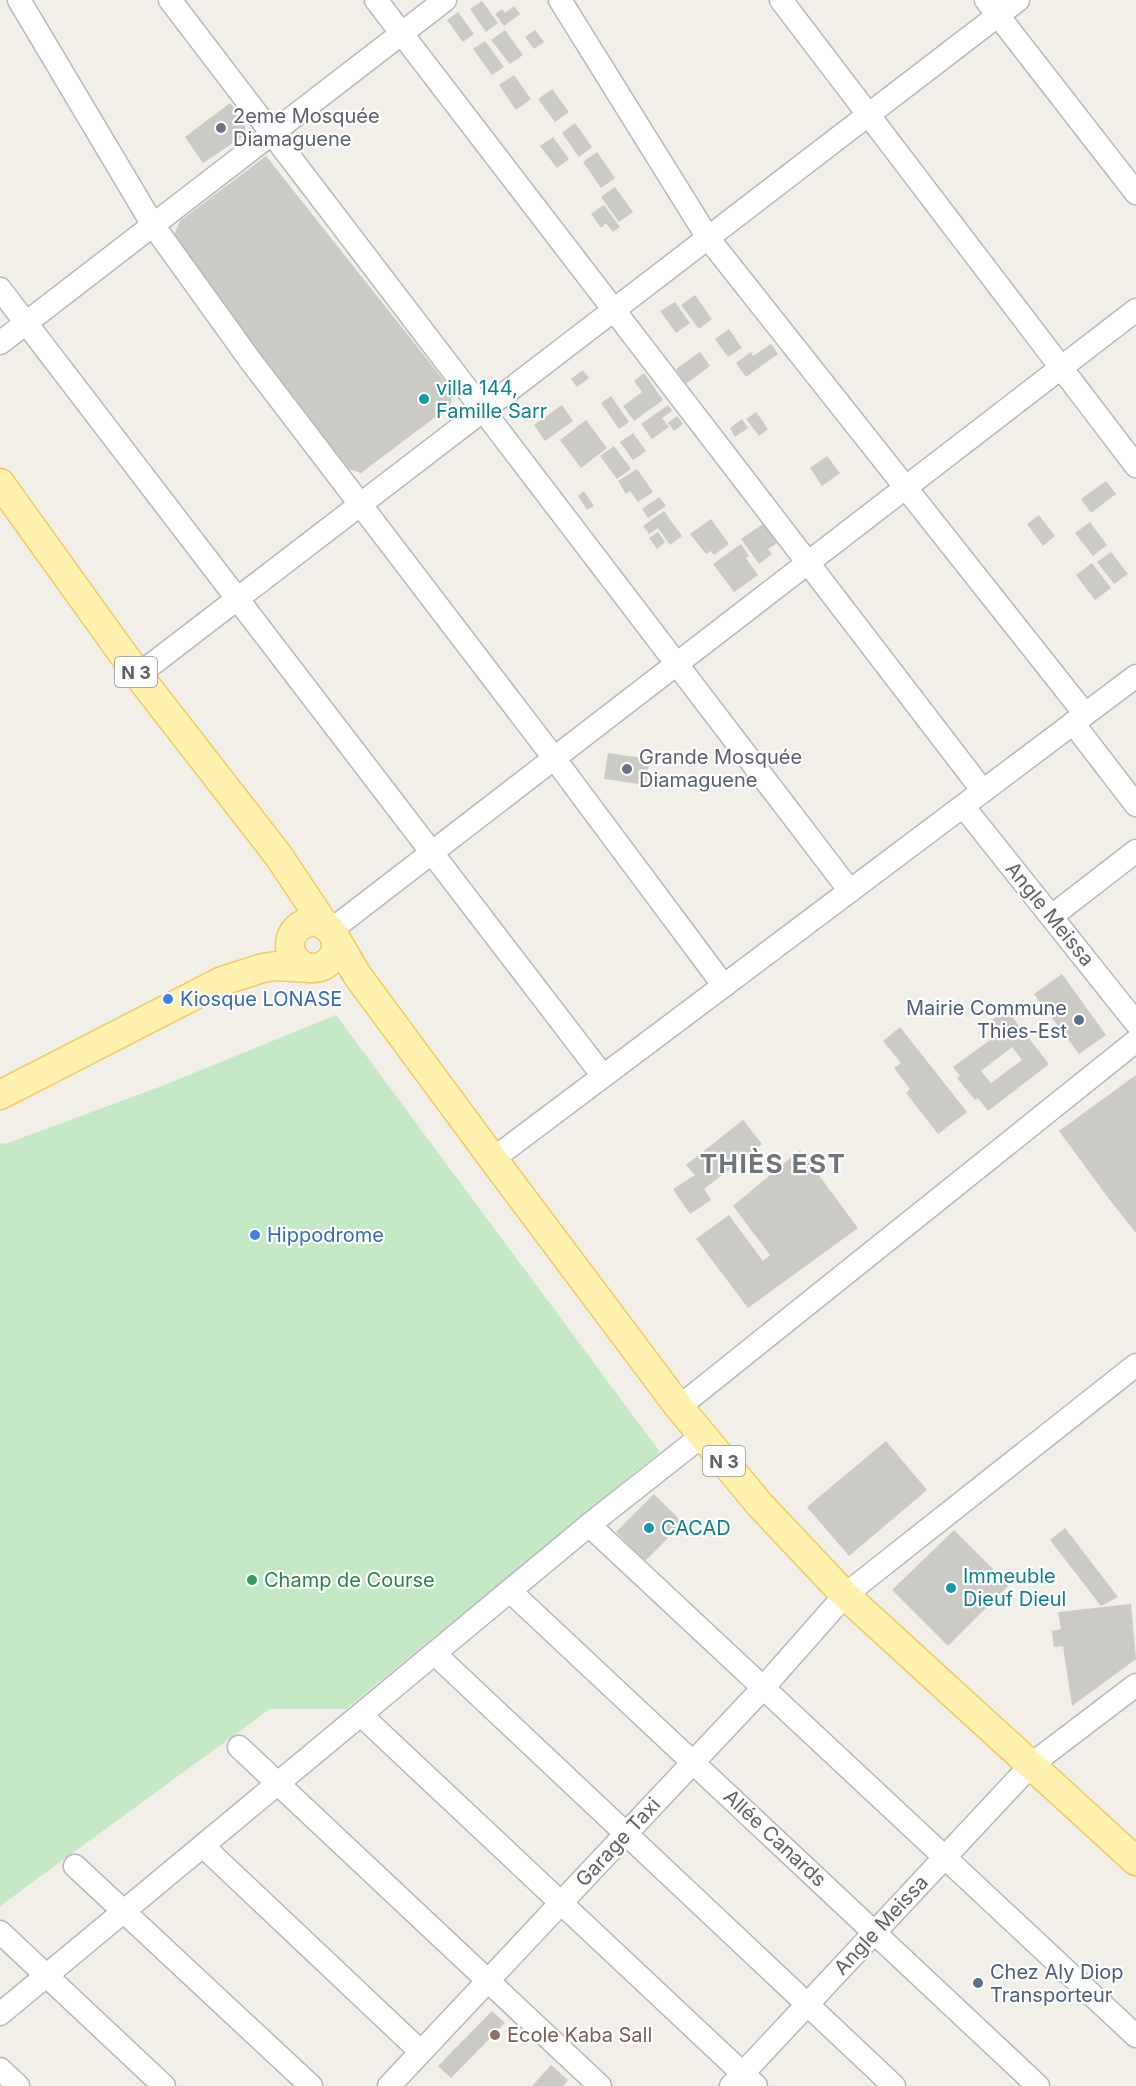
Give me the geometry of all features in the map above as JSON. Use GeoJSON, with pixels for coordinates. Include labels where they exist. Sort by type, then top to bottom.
{"type":"FeatureCollection","features":[{"type":"Feature","properties":{"kind":"main road","name":"N 3"},"geometry":{"type":"LineString","coordinates":[[0,483],[138,675],[278,855],[316,931],[357,975],[378,1002],[679,1407],[760,1505],[845,1595],[1134,1855]]}},
{"type":"Feature","properties":{"kind":"main road"},"geometry":{"type":"LineString","coordinates":[[313,968],[302,966],[295,960],[290,945],[316,931]]}},
{"type":"Feature","properties":{"kind":"main road"},"geometry":{"type":"LineString","coordinates":[[0,1095],[222,981],[263,968],[276,966],[313,968],[325,965],[335,951],[335,943],[316,931]]}},
{"type":"Feature","properties":{"kind":"main road"},"geometry":{"type":"LineString","coordinates":[[222,981],[250,959],[316,931]]}},
{"type":"Feature","properties":{"kind":"main road","name":"N 3"},"geometry":{"type":"LineString","coordinates":[[313,968],[345,981],[378,1002]]}},
{"type":"Feature","properties":{"kind":"street"},"geometry":{"type":"LineString","coordinates":[[19,0],[153,225],[250,360],[554,758],[724,986]]}},
{"type":"Feature","properties":{"kind":"street"},"geometry":{"type":"LineString","coordinates":[[170,0],[850,891]]}},
{"type":"Feature","properties":{"kind":"street"},"geometry":{"type":"LineString","coordinates":[[376,0],[983,791]]}},
{"type":"Feature","properties":{"kind":"street"},"geometry":{"type":"LineString","coordinates":[[0,343],[446,0]]}},
{"type":"Feature","properties":{"kind":"street"},"geometry":{"type":"LineString","coordinates":[[560,0],[708,238],[906,488],[1079,719],[1136,806]]}},
{"type":"Feature","properties":{"kind":"street"},"geometry":{"type":"LineString","coordinates":[[781,0],[1136,466]]}},
{"type":"Feature","properties":{"kind":"street"},"geometry":{"type":"LineString","coordinates":[[138,675],[868,115],[992,8],[1018,0]]}},
{"type":"Feature","properties":{"kind":"street"},"geometry":{"type":"LineString","coordinates":[[992,8],[1136,193]]}},
{"type":"Feature","properties":{"kind":"street"},"geometry":{"type":"LineString","coordinates":[[0,289],[603,1076]]}},
{"type":"Feature","properties":{"kind":"street"},"geometry":{"type":"LineString","coordinates":[[316,931],[432,852],[1136,310]]}},
{"type":"Feature","properties":{"kind":"street"},"geometry":{"type":"LineString","coordinates":[[493,1159],[1136,676]]}},
{"type":"Feature","properties":{"kind":"street","name":"Angle Meissa"},"geometry":{"type":"LineString","coordinates":[[963,806],[1136,1023]]}},
{"type":"Feature","properties":{"kind":"street"},"geometry":{"type":"LineString","coordinates":[[1052,916],[1136,851]]}},
{"type":"Feature","properties":{"kind":"street"},"geometry":{"type":"LineString","coordinates":[[679,1407],[1136,1041]]}},
{"type":"Feature","properties":{"kind":"street","name":"Garage Taxi"},"geometry":{"type":"LineString","coordinates":[[389,2086],[763,1688],[845,1595],[1136,1365]]}},
{"type":"Feature","properties":{"kind":"street"},"geometry":{"type":"LineString","coordinates":[[0,2014],[589,1525],[703,1435]]}},
{"type":"Feature","properties":{"kind":"street"},"geometry":{"type":"LineString","coordinates":[[589,1525],[1136,2036]]}},
{"type":"Feature","properties":{"kind":"street","name":"Allée Canards"},"geometry":{"type":"LineString","coordinates":[[510,1591],[1038,2086]]}},
{"type":"Feature","properties":{"kind":"street"},"geometry":{"type":"LineString","coordinates":[[435,1654],[894,2086]]}},
{"type":"Feature","properties":{"kind":"street","name":"Angle Meissa"},"geometry":{"type":"LineString","coordinates":[[743,2082],[807,2004],[1032,1764],[1136,1685]]}},
{"type":"Feature","properties":{"kind":"street"},"geometry":{"type":"LineString","coordinates":[[361,1715],[561,1903],[743,2082]]}},
{"type":"Feature","properties":{"kind":"street"},"geometry":{"type":"LineString","coordinates":[[239,1747],[600,2086]]}},
{"type":"Feature","properties":{"kind":"street"},"geometry":{"type":"LineString","coordinates":[[203,1846],[421,2052]]}},
{"type":"Feature","properties":{"kind":"street"},"geometry":{"type":"LineString","coordinates":[[75,1866],[311,2086]]}},
{"type":"Feature","properties":{"kind":"street"},"geometry":{"type":"LineString","coordinates":[[0,1932],[164,2086]]}},
{"type":"Feature","properties":{"kind":"street"},"geometry":{"type":"LineString","coordinates":[[0,2069],[18,2086]]}},
{"type":"Feature","properties":{"kind":"green space","name":"Champ de Course"},"geometry":{"type":"Polygon","coordinates":[[[336,1015],[660,1452],[346,1709],[270,1709],[0,1906],[0,1143],[5,1144],[162,1086],[336,1015]]]}},
{"type":"Feature","properties":{"kind":"building"},"geometry":{"type":"Polygon","coordinates":[[[482,1],[498,23],[486,32],[470,9],[482,1]]]}},
{"type":"Feature","properties":{"kind":"building"},"geometry":{"type":"Polygon","coordinates":[[[514,6],[520,14],[504,26],[495,14],[502,9],[505,13],[514,6]]]}},
{"type":"Feature","properties":{"kind":"building"},"geometry":{"type":"Polygon","coordinates":[[[458,12],[474,34],[463,42],[447,20],[458,12]]]}},
{"type":"Feature","properties":{"kind":"building"},"geometry":{"type":"Polygon","coordinates":[[[505,30],[523,55],[510,64],[491,40],[505,30]]]}},
{"type":"Feature","properties":{"kind":"building"},"geometry":{"type":"Polygon","coordinates":[[[535,30],[544,42],[534,49],[525,37],[535,30]]]}},
{"type":"Feature","properties":{"kind":"building"},"geometry":{"type":"Polygon","coordinates":[[[485,41],[504,67],[492,75],[473,49],[485,41]]]}},
{"type":"Feature","properties":{"kind":"building"},"geometry":{"type":"Polygon","coordinates":[[[514,75],[531,99],[516,110],[499,85],[514,75]]]}},
{"type":"Feature","properties":{"kind":"building"},"geometry":{"type":"Polygon","coordinates":[[[552,89],[569,112],[555,122],[538,99],[552,89]]]}},
{"type":"Feature","properties":{"kind":"building","name":"2eme Mosquée Diamaguene"},"geometry":{"type":"Polygon","coordinates":[[[230,103],[245,121],[245,135],[203,163],[185,137],[230,103]]]}},
{"type":"Feature","properties":{"kind":"building"},"geometry":{"type":"Polygon","coordinates":[[[575,123],[592,147],[579,157],[562,133],[575,123]]]}},
{"type":"Feature","properties":{"kind":"building"},"geometry":{"type":"Polygon","coordinates":[[[553,137],[569,159],[557,168],[540,146],[553,137]]]}},
{"type":"Feature","properties":{"kind":"building"},"geometry":{"type":"Polygon","coordinates":[[[597,152],[615,178],[601,188],[583,162],[597,152]]]}},
{"type":"Feature","properties":{"kind":"building"},"geometry":{"type":"Polygon","coordinates":[[[266,156],[453,392],[450,406],[361,473],[349,469],[212,295],[174,235],[180,221],[266,156]]]}},
{"type":"Feature","properties":{"kind":"building"},"geometry":{"type":"Polygon","coordinates":[[[615,187],[633,212],[619,222],[601,197],[615,187]]]}},
{"type":"Feature","properties":{"kind":"building"},"geometry":{"type":"Polygon","coordinates":[[[604,205],[620,227],[613,232],[606,223],[601,228],[591,214],[604,205]]]}},
{"type":"Feature","properties":{"kind":"building"},"geometry":{"type":"Polygon","coordinates":[[[695,295],[712,319],[699,329],[681,305],[695,295]]]}},
{"type":"Feature","properties":{"kind":"building"},"geometry":{"type":"Polygon","coordinates":[[[675,302],[690,323],[676,333],[660,311],[675,302]]]}},
{"type":"Feature","properties":{"kind":"building"},"geometry":{"type":"Polygon","coordinates":[[[729,329],[742,348],[728,357],[715,339],[729,329]]]}},
{"type":"Feature","properties":{"kind":"building"},"geometry":{"type":"Polygon","coordinates":[[[771,344],[778,354],[746,377],[736,363],[751,352],[753,356],[771,344]]]}},
{"type":"Feature","properties":{"kind":"building"},"geometry":{"type":"Polygon","coordinates":[[[700,352],[710,366],[686,384],[676,369],[700,352]]]}},
{"type":"Feature","properties":{"kind":"building"},"geometry":{"type":"Polygon","coordinates":[[[583,370],[589,378],[577,387],[571,379],[583,370]]]}},
{"type":"Feature","properties":{"kind":"building"},"geometry":{"type":"Polygon","coordinates":[[[644,373],[663,400],[634,421],[623,406],[642,392],[634,381],[644,373]]]}},
{"type":"Feature","properties":{"kind":"building"},"geometry":{"type":"Polygon","coordinates":[[[611,396],[629,422],[619,429],[601,403],[611,396]]]}},
{"type":"Feature","properties":{"kind":"building"},"geometry":{"type":"Polygon","coordinates":[[[562,405],[573,421],[545,441],[534,425],[562,405]]]}},
{"type":"Feature","properties":{"kind":"building"},"geometry":{"type":"Polygon","coordinates":[[[668,405],[672,411],[662,418],[669,427],[652,439],[641,424],[668,405]]]}},
{"type":"Feature","properties":{"kind":"building"},"geometry":{"type":"Polygon","coordinates":[[[756,412],[768,429],[759,436],[746,419],[756,412]]]}},
{"type":"Feature","properties":{"kind":"building"},"geometry":{"type":"Polygon","coordinates":[[[677,416],[683,424],[674,431],[668,423],[677,416]]]}},
{"type":"Feature","properties":{"kind":"building"},"geometry":{"type":"Polygon","coordinates":[[[742,419],[748,428],[735,437],[730,428],[742,419]]]}},
{"type":"Feature","properties":{"kind":"building"},"geometry":{"type":"Polygon","coordinates":[[[586,420],[607,448],[581,468],[560,440],[586,420]]]}},
{"type":"Feature","properties":{"kind":"building"},"geometry":{"type":"Polygon","coordinates":[[[633,433],[646,451],[633,460],[620,442],[633,433]]]}},
{"type":"Feature","properties":{"kind":"building"},"geometry":{"type":"Polygon","coordinates":[[[614,446],[631,469],[617,479],[600,456],[614,446]]]}},
{"type":"Feature","properties":{"kind":"building"},"geometry":{"type":"Polygon","coordinates":[[[827,456],[840,473],[822,486],[810,468],[827,456]]]}},
{"type":"Feature","properties":{"kind":"building"},"geometry":{"type":"Polygon","coordinates":[[[637,469],[653,492],[638,502],[630,491],[626,494],[618,481],[637,469]]]}},
{"type":"Feature","properties":{"kind":"building"},"geometry":{"type":"Polygon","coordinates":[[[1106,481],[1116,494],[1091,513],[1081,499],[1106,481]]]}},
{"type":"Feature","properties":{"kind":"building"},"geometry":{"type":"Polygon","coordinates":[[[584,491],[594,506],[587,510],[578,496],[584,491]]]}},
{"type":"Feature","properties":{"kind":"building"},"geometry":{"type":"Polygon","coordinates":[[[659,497],[666,506],[648,518],[642,509],[659,497]]]}},
{"type":"Feature","properties":{"kind":"building"},"geometry":{"type":"Polygon","coordinates":[[[664,511],[682,536],[670,545],[658,528],[649,534],[643,526],[664,511]]]}},
{"type":"Feature","properties":{"kind":"building"},"geometry":{"type":"Polygon","coordinates":[[[1039,515],[1055,536],[1043,546],[1027,524],[1039,515]]]}},
{"type":"Feature","properties":{"kind":"building"},"geometry":{"type":"Polygon","coordinates":[[[711,519],[729,544],[714,555],[711,551],[706,554],[690,534],[711,519]]]}},
{"type":"Feature","properties":{"kind":"building"},"geometry":{"type":"Polygon","coordinates":[[[1090,522],[1107,545],[1093,556],[1075,533],[1090,522]]]}},
{"type":"Feature","properties":{"kind":"building"},"geometry":{"type":"Polygon","coordinates":[[[763,524],[777,543],[768,549],[772,554],[759,564],[741,539],[763,524]]]}},
{"type":"Feature","properties":{"kind":"building"},"geometry":{"type":"Polygon","coordinates":[[[658,532],[665,542],[657,549],[649,538],[658,532]]]}},
{"type":"Feature","properties":{"kind":"building"},"geometry":{"type":"Polygon","coordinates":[[[741,544],[749,556],[746,558],[758,575],[734,592],[713,564],[741,544]]]}},
{"type":"Feature","properties":{"kind":"building"},"geometry":{"type":"Polygon","coordinates":[[[1111,552],[1128,574],[1114,584],[1097,562],[1111,552]]]}},
{"type":"Feature","properties":{"kind":"building"},"geometry":{"type":"Polygon","coordinates":[[[1092,563],[1111,588],[1095,600],[1076,575],[1092,563]]]}},
{"type":"Feature","properties":{"kind":"building","name":"Grande Mosquée Diamaguene"},"geometry":{"type":"Polygon","coordinates":[[[608,753],[649,759],[646,785],[604,779],[608,753]]]}},
{"type":"Feature","properties":{"kind":"building"},"geometry":{"type":"Polygon","coordinates":[[[1062,974],[1106,1035],[1079,1054],[1034,994],[1062,974]]]}},
{"type":"Feature","properties":{"kind":"building"},"geometry":{"type":"Polygon","coordinates":[[[1006,1009],[1049,1064],[988,1111],[978,1098],[975,1100],[957,1078],[960,1076],[953,1067],[1001,1032],[992,1020],[1006,1009]],[[1012,1047],[981,1071],[991,1083],[1022,1060],[1012,1047]]]}},
{"type":"Feature","properties":{"kind":"building"},"geometry":{"type":"Polygon","coordinates":[[[900,1027],[967,1112],[938,1134],[906,1093],[910,1089],[894,1068],[901,1063],[883,1041],[900,1027]]]}},
{"type":"Feature","properties":{"kind":"building"},"geometry":{"type":"Polygon","coordinates":[[[1136,1075],[1136,1233],[1059,1131],[1136,1075]]]}},
{"type":"Feature","properties":{"kind":"building"},"geometry":{"type":"Polygon","coordinates":[[[743,1120],[762,1144],[704,1189],[711,1200],[690,1214],[673,1189],[695,1175],[686,1165],[743,1120]]]}},
{"type":"Feature","properties":{"kind":"building"},"geometry":{"type":"Polygon","coordinates":[[[800,1150],[858,1228],[748,1308],[696,1239],[729,1215],[763,1261],[770,1255],[733,1206],[800,1150]]]}},
{"type":"Feature","properties":{"kind":"building"},"geometry":{"type":"Polygon","coordinates":[[[886,1441],[927,1490],[849,1556],[807,1507],[886,1441]]]}},
{"type":"Feature","properties":{"kind":"building","name":"CACAD"},"geometry":{"type":"Polygon","coordinates":[[[654,1494],[683,1523],[645,1561],[616,1532],[654,1494]]]}},
{"type":"Feature","properties":{"kind":"building"},"geometry":{"type":"Polygon","coordinates":[[[1065,1528],[1118,1597],[1101,1606],[1050,1540],[1065,1528]]]}},
{"type":"Feature","properties":{"kind":"building","name":"Immeuble Dieuf Dieul"},"geometry":{"type":"Polygon","coordinates":[[[954,1530],[1009,1585],[948,1646],[892,1590],[954,1530]]]}},
{"type":"Feature","properties":{"kind":"building"},"geometry":{"type":"Polygon","coordinates":[[[1131,1604],[1136,1659],[1072,1706],[1063,1646],[1054,1647],[1052,1631],[1061,1629],[1058,1612],[1131,1604]]]}},
{"type":"Feature","properties":{"kind":"building"},"geometry":{"type":"Polygon","coordinates":[[[492,2011],[505,2023],[451,2078],[438,2066],[492,2011]]]}},
{"type":"Feature","properties":{"kind":"building"},"geometry":{"type":"Polygon","coordinates":[[[551,2065],[568,2080],[563,2086],[532,2086],[551,2065]]]}},
{"type":"Feature","properties":{"kind":"place","name":"2eme Mosquée Diamaguene"},"geometry":{"type":"Point","coordinates":[221,128]}},
{"type":"Feature","properties":{"kind":"place","name":"villa 144, Famille Sarr"},"geometry":{"type":"Point","coordinates":[424,399]}},
{"type":"Feature","properties":{"kind":"place","name":"Grande Mosquée Diamaguene"},"geometry":{"type":"Point","coordinates":[627,769]}},
{"type":"Feature","properties":{"kind":"place","name":"Kiosque LONASE"},"geometry":{"type":"Point","coordinates":[168,999]}},
{"type":"Feature","properties":{"kind":"place","name":"Mairie Commune Thies-Est"},"geometry":{"type":"Point","coordinates":[1079,1020]}},
{"type":"Feature","properties":{"kind":"place","name":"Hippodrome"},"geometry":{"type":"Point","coordinates":[255,1235]}},
{"type":"Feature","properties":{"kind":"place","name":"CACAD"},"geometry":{"type":"Point","coordinates":[649,1528]}},
{"type":"Feature","properties":{"kind":"place","name":"Champ de Course"},"geometry":{"type":"Point","coordinates":[252,1580]}},
{"type":"Feature","properties":{"kind":"place","name":"Immeuble Dieuf Dieul"},"geometry":{"type":"Point","coordinates":[951,1588]}},
{"type":"Feature","properties":{"kind":"place","name":"Chez Aly Diop Transporteur"},"geometry":{"type":"Point","coordinates":[978,1983]}},
{"type":"Feature","properties":{"kind":"place","name":"Ecole Kaba Sall"},"geometry":{"type":"Point","coordinates":[495,2035]}},
{"type":"Feature","properties":{"kind":"district","name":"THIÈS EST"},"geometry":{"type":"Point","coordinates":[773,1163]}}]}
